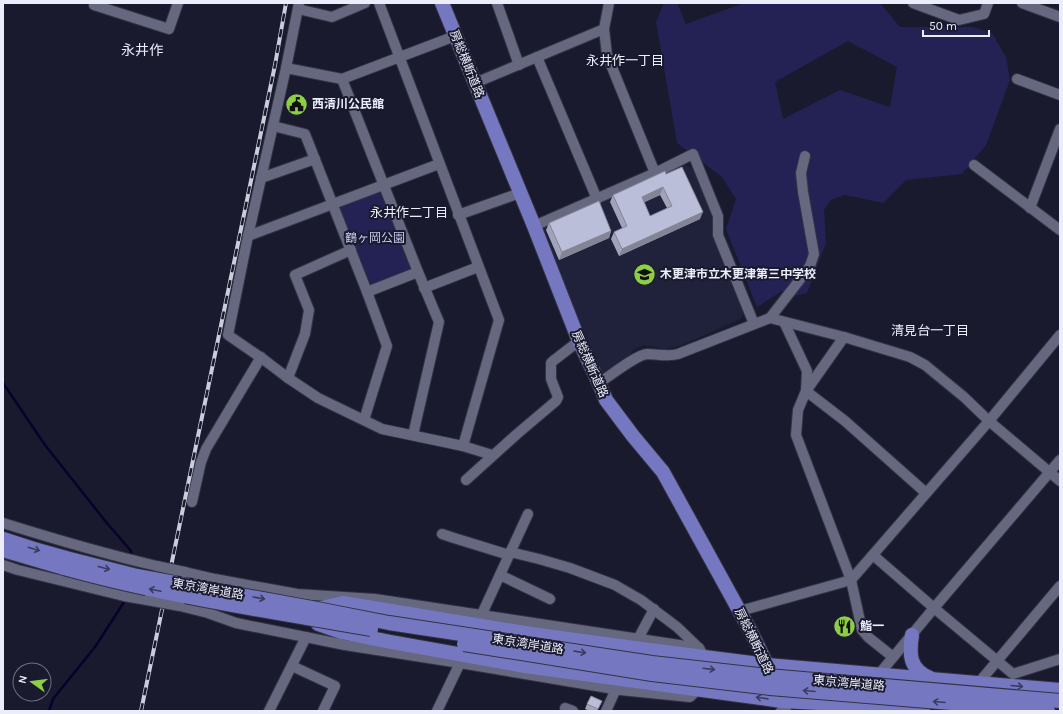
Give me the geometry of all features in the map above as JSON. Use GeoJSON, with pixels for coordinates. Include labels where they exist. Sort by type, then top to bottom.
{"type":"FeatureCollection","features":[{"type":"Feature","properties":{"kind":"highway","name":"房総横断道路"},"geometry":{"type":"LineString","coordinates":[[442,3],[534,226],[579,341],[606,400],[663,472],[740,611],[767,665],[783,706]]}},
{"type":"Feature","properties":{"kind":"highway","name":"東京湾岸道路"},"geometry":{"type":"LineString","coordinates":[[3,539],[34,549],[65,563],[149,589],[295,616],[660,675],[770,688],[1048,711]]}},
{"type":"Feature","properties":{"kind":"highway","name":"東京湾岸道路"},"geometry":{"type":"LineString","coordinates":[[3,550],[65,563],[389,623],[652,663],[768,676],[1060,701]]}},
{"type":"Feature","properties":{"kind":"highway"},"geometry":{"type":"LineString","coordinates":[[317,609],[343,603],[531,634],[701,653],[767,665],[1060,690]]}},
{"type":"Feature","properties":{"kind":"highway"},"geometry":{"type":"LineString","coordinates":[[295,616],[341,632],[391,642],[524,666],[698,689],[783,706],[923,711]]}},
{"type":"Feature","properties":{"kind":"highway"},"geometry":{"type":"LineString","coordinates":[[912,635],[910,647],[913,665],[925,676],[933,679]]}},
{"type":"Feature","properties":{"kind":"street"},"geometry":{"type":"LineString","coordinates":[[94,5],[169,29],[178,3]]}},
{"type":"Feature","properties":{"kind":"street"},"geometry":{"type":"LineString","coordinates":[[365,3],[332,17],[299,6],[248,236],[228,335],[318,398],[382,429],[463,446],[492,455]]}},
{"type":"Feature","properties":{"kind":"street"},"geometry":{"type":"LineString","coordinates":[[379,3],[398,57],[499,320],[463,446]]}},
{"type":"Feature","properties":{"kind":"street"},"geometry":{"type":"LineString","coordinates":[[496,3],[519,65]]}},
{"type":"Feature","properties":{"kind":"street"},"geometry":{"type":"LineString","coordinates":[[609,3],[604,29],[607,55],[655,173]]}},
{"type":"Feature","properties":{"kind":"street"},"geometry":{"type":"LineString","coordinates":[[913,3],[958,20],[984,14],[988,3]]}},
{"type":"Feature","properties":{"kind":"street"},"geometry":{"type":"LineString","coordinates":[[1022,3],[1060,17]]}},
{"type":"Feature","properties":{"kind":"street"},"geometry":{"type":"LineString","coordinates":[[475,83],[604,29]]}},
{"type":"Feature","properties":{"kind":"street"},"geometry":{"type":"LineString","coordinates":[[286,68],[342,79],[455,36]]}},
{"type":"Feature","properties":{"kind":"street"},"geometry":{"type":"LineString","coordinates":[[537,57],[597,199]]}},
{"type":"Feature","properties":{"kind":"street"},"geometry":{"type":"LineString","coordinates":[[342,79],[424,288],[439,322],[413,435]]}},
{"type":"Feature","properties":{"kind":"street"},"geometry":{"type":"LineString","coordinates":[[1017,79],[1060,95]]}},
{"type":"Feature","properties":{"kind":"street"},"geometry":{"type":"LineString","coordinates":[[273,126],[305,134],[387,346],[364,420]]}},
{"type":"Feature","properties":{"kind":"street"},"geometry":{"type":"LineString","coordinates":[[1030,208],[1060,129]]}},
{"type":"Feature","properties":{"kind":"street"},"geometry":{"type":"LineString","coordinates":[[534,226],[655,173],[693,154],[718,216],[718,235],[754,324]]}},
{"type":"Feature","properties":{"kind":"street"},"geometry":{"type":"LineString","coordinates":[[599,383],[635,359],[646,354],[671,356],[770,318],[810,266],[814,254],[801,173],[805,156]]}},
{"type":"Feature","properties":{"kind":"street"},"geometry":{"type":"LineString","coordinates":[[261,178],[315,159]]}},
{"type":"Feature","properties":{"kind":"street"},"geometry":{"type":"LineString","coordinates":[[248,236],[439,164]]}},
{"type":"Feature","properties":{"kind":"street"},"geometry":{"type":"LineString","coordinates":[[974,165],[1060,230]]}},
{"type":"Feature","properties":{"kind":"street"},"geometry":{"type":"LineString","coordinates":[[458,215],[520,193]]}},
{"type":"Feature","properties":{"kind":"street"},"geometry":{"type":"LineString","coordinates":[[288,378],[305,334],[309,310],[295,275],[351,250]]}},
{"type":"Feature","properties":{"kind":"street"},"geometry":{"type":"LineString","coordinates":[[424,288],[478,267]]}},
{"type":"Feature","properties":{"kind":"street"},"geometry":{"type":"LineString","coordinates":[[367,292],[418,272]]}},
{"type":"Feature","properties":{"kind":"street"},"geometry":{"type":"LineString","coordinates":[[770,318],[844,337],[910,357],[925,365],[1060,481]]}},
{"type":"Feature","properties":{"kind":"street"},"geometry":{"type":"LineString","coordinates":[[784,322],[807,371],[806,391]]}},
{"type":"Feature","properties":{"kind":"street"},"geometry":{"type":"LineString","coordinates":[[740,611],[851,580],[989,421],[1060,335]]}},
{"type":"Feature","properties":{"kind":"street"},"geometry":{"type":"LineString","coordinates":[[844,337],[806,391],[798,410],[796,435],[851,580],[862,630],[868,638],[893,657]]}},
{"type":"Feature","properties":{"kind":"street"},"geometry":{"type":"LineString","coordinates":[[466,480],[492,455],[556,401],[558,397],[551,379],[551,363],[579,341]]}},
{"type":"Feature","properties":{"kind":"street"},"geometry":{"type":"LineString","coordinates":[[192,502],[201,462],[206,449],[261,357]]}},
{"type":"Feature","properties":{"kind":"street"},"geometry":{"type":"LineString","coordinates":[[806,391],[845,421],[926,493]]}},
{"type":"Feature","properties":{"kind":"street"},"geometry":{"type":"LineString","coordinates":[[854,708],[893,657],[1060,460]]}},
{"type":"Feature","properties":{"kind":"street"},"geometry":{"type":"LineString","coordinates":[[481,616],[528,514]]}},
{"type":"Feature","properties":{"kind":"street"},"geometry":{"type":"LineString","coordinates":[[3,523],[117,556],[215,579],[297,594],[375,599],[638,639],[701,653]]}},
{"type":"Feature","properties":{"kind":"street"},"geometry":{"type":"LineString","coordinates":[[442,534],[510,554],[539,559],[588,574],[627,592],[677,626],[701,653]]}},
{"type":"Feature","properties":{"kind":"street"},"geometry":{"type":"LineString","coordinates":[[873,555],[1013,674],[1060,659]]}},
{"type":"Feature","properties":{"kind":"street"},"geometry":{"type":"LineString","coordinates":[[3,565],[25,572],[116,594],[180,606],[236,622],[345,645],[616,689],[690,697],[698,689]]}},
{"type":"Feature","properties":{"kind":"street"},"geometry":{"type":"LineString","coordinates":[[500,575],[550,599]]}},
{"type":"Feature","properties":{"kind":"street"},"geometry":{"type":"LineString","coordinates":[[956,711],[1060,586]]}},
{"type":"Feature","properties":{"kind":"street"},"geometry":{"type":"LineString","coordinates":[[638,639],[654,610]]}},
{"type":"Feature","properties":{"kind":"street"},"geometry":{"type":"LineString","coordinates":[[269,711],[306,637]]}},
{"type":"Feature","properties":{"kind":"street"},"geometry":{"type":"LineString","coordinates":[[437,711],[460,663]]}},
{"type":"Feature","properties":{"kind":"street"},"geometry":{"type":"LineString","coordinates":[[292,666],[335,686],[323,711]]}},
{"type":"Feature","properties":{"kind":"street"},"geometry":{"type":"LineString","coordinates":[[606,711],[616,689]]}},
{"type":"Feature","properties":{"kind":"shaded area","name":"木更津市立木更津第三中学校"},"geometry":{"type":"Polygon","coordinates":[[[685,165],[693,168],[713,219],[713,234],[741,304],[743,313],[741,319],[680,346],[665,349],[644,345],[633,350],[628,358],[622,363],[604,371],[599,371],[542,228],[685,165]]]}},
{"type":"Feature","properties":{"kind":"green space"},"geometry":{"type":"Polygon","coordinates":[[[664,3],[677,3],[686,24],[744,3],[880,3],[900,27],[973,27],[992,33],[1006,57],[1010,80],[986,145],[962,174],[906,180],[883,203],[845,195],[831,200],[824,210],[826,243],[807,293],[794,296],[782,291],[757,307],[726,229],[736,199],[722,177],[677,143],[656,22],[664,3]],[[848,41],[775,82],[783,119],[840,90],[890,107],[897,67],[848,41]]]}},
{"type":"Feature","properties":{"kind":"green space","name":"鶴ヶ岡公園"},"geometry":{"type":"Polygon","coordinates":[[[383,185],[418,272],[367,292],[333,204],[383,185]]]}},
{"type":"Feature","properties":{"kind":"building"},"geometry":{"type":"Polygon","coordinates":[[[682,167],[703,212],[622,249],[614,232],[627,226],[613,195],[665,171],[666,174],[682,167]],[[663,187],[642,197],[650,216],[672,206],[663,187]]]}},
{"type":"Feature","properties":{"kind":"building"},"geometry":{"type":"Polygon","coordinates":[[[599,201],[611,231],[562,252],[549,223],[599,201]]]}},
{"type":"Feature","properties":{"kind":"building"},"geometry":{"type":"Polygon","coordinates":[[[591,696],[602,701],[598,709],[587,704],[591,696]]]}},
{"type":"Feature","properties":{"kind":"waterway"},"geometry":{"type":"LineString","coordinates":[[3,383],[45,445],[131,551],[131,557]]}},
{"type":"Feature","properties":{"kind":"waterway"},"geometry":{"type":"LineString","coordinates":[[49,711],[53,699],[95,647],[126,599]]}},
{"type":"Feature","properties":{"kind":"railway"},"geometry":{"type":"LineString","coordinates":[[141,711],[275,65],[286,3]]}},
{"type":"Feature","properties":{"kind":"place","name":"西清川公民館"},"geometry":{"type":"Point","coordinates":[297,104]}},
{"type":"Feature","properties":{"kind":"place","name":"木更津市立木更津第三中学校"},"geometry":{"type":"Point","coordinates":[645,274]}},
{"type":"Feature","properties":{"kind":"place","name":"鮨一"},"geometry":{"type":"Point","coordinates":[845,626]}},
{"type":"Feature","properties":{"kind":"district","name":"永井作"},"geometry":{"type":"Point","coordinates":[142,50]}},
{"type":"Feature","properties":{"kind":"district","name":"永井作一丁目"},"geometry":{"type":"Point","coordinates":[625,60]}},
{"type":"Feature","properties":{"kind":"district","name":"永井作二丁目"},"geometry":{"type":"Point","coordinates":[409,212]}},
{"type":"Feature","properties":{"kind":"district","name":"清見台一丁目"},"geometry":{"type":"Point","coordinates":[930,330]}}]}
